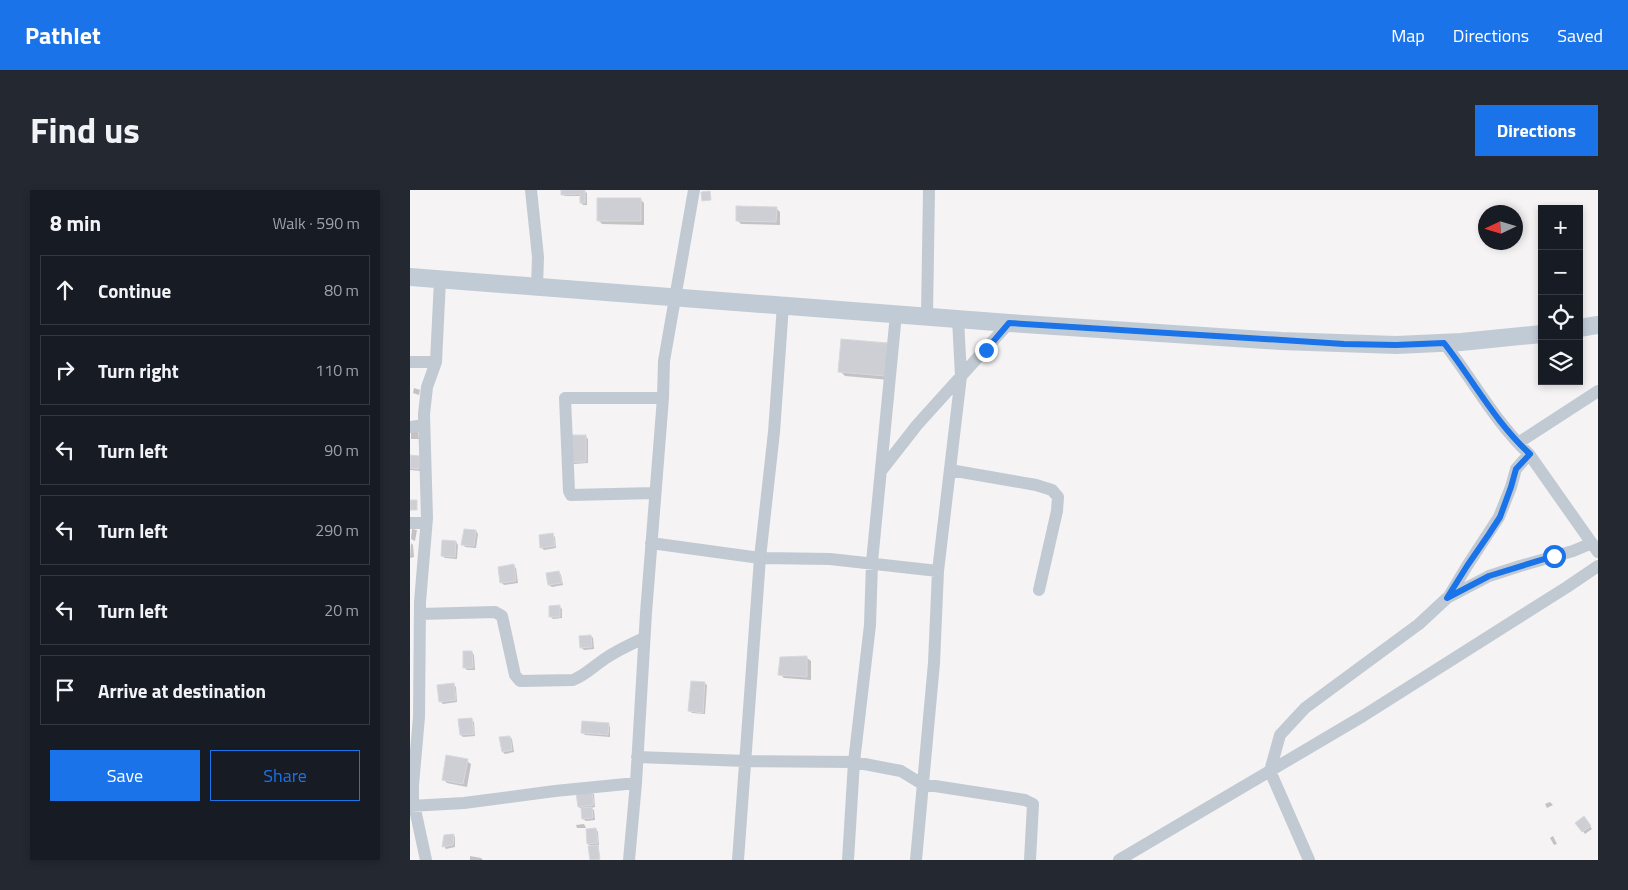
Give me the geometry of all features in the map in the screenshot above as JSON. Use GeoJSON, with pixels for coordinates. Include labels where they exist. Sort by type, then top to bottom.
{"type":"FeatureCollection","features":[{"type":"Feature","properties":{"kind":"main road"},"geometry":{"type":"LineString","coordinates":[[410,277],[1009,323],[1335,344],[1396,345],[1444,343],[1538,334]]}},
{"type":"Feature","properties":{"kind":"main road"},"geometry":{"type":"LineString","coordinates":[[1583,327],[1598,325]]}},
{"type":"Feature","properties":{"kind":"street"},"geometry":{"type":"LineString","coordinates":[[532,190],[538,257],[537,287]]}},
{"type":"Feature","properties":{"kind":"street"},"geometry":{"type":"LineString","coordinates":[[629,860],[638,757],[644,638],[666,348],[694,190]]}},
{"type":"Feature","properties":{"kind":"street"},"geometry":{"type":"LineString","coordinates":[[927,316],[929,190]]}},
{"type":"Feature","properties":{"kind":"street"},"geometry":{"type":"LineString","coordinates":[[426,860],[412,807],[420,614],[426,523],[424,425],[427,387],[436,362],[440,280]]}},
{"type":"Feature","properties":{"kind":"street"},"geometry":{"type":"LineString","coordinates":[[738,860],[760,558],[774,425],[783,306]]}},
{"type":"Feature","properties":{"kind":"street"},"geometry":{"type":"LineString","coordinates":[[848,860],[854,762],[870,625],[872,562],[896,314]]}},
{"type":"Feature","properties":{"kind":"street"},"geometry":{"type":"LineString","coordinates":[[916,860],[934,663],[938,571],[961,376],[958,319]]}},
{"type":"Feature","properties":{"kind":"street"},"geometry":{"type":"LineString","coordinates":[[881,471],[917,425],[1009,323]]}},
{"type":"Feature","properties":{"kind":"street"},"geometry":{"type":"LineString","coordinates":[[1444,343],[1490,408],[1518,443],[1530,454],[1595,548],[1572,551],[1489,576],[1447,598]]}},
{"type":"Feature","properties":{"kind":"street"},"geometry":{"type":"LineString","coordinates":[[410,362],[436,362]]}},
{"type":"Feature","properties":{"kind":"street"},"geometry":{"type":"LineString","coordinates":[[1518,443],[1598,391]]}},
{"type":"Feature","properties":{"kind":"street"},"geometry":{"type":"LineString","coordinates":[[655,493],[571,495],[569,491],[564,398],[663,398]]}},
{"type":"Feature","properties":{"kind":"street"},"geometry":{"type":"LineString","coordinates":[[410,427],[424,425]]}},
{"type":"Feature","properties":{"kind":"street"},"geometry":{"type":"LineString","coordinates":[[1309,860],[1270,771],[1274,751],[1280,736],[1305,708],[1419,624],[1447,598],[1500,517],[1516,469],[1530,454]]}},
{"type":"Feature","properties":{"kind":"street"},"geometry":{"type":"LineString","coordinates":[[950,470],[1036,485],[1052,490],[1058,497],[1057,511],[1039,590]]}},
{"type":"Feature","properties":{"kind":"street"},"geometry":{"type":"LineString","coordinates":[[410,523],[426,523]]}},
{"type":"Feature","properties":{"kind":"street"},"geometry":{"type":"LineString","coordinates":[[651,543],[760,558],[872,562],[938,571]]}},
{"type":"Feature","properties":{"kind":"street"},"geometry":{"type":"LineString","coordinates":[[1119,860],[1363,716],[1598,566]]}},
{"type":"Feature","properties":{"kind":"street"},"geometry":{"type":"LineString","coordinates":[[420,614],[495,612],[502,616],[515,674],[520,681],[573,680],[581,677],[605,658],[644,638]]}},
{"type":"Feature","properties":{"kind":"street"},"geometry":{"type":"LineString","coordinates":[[638,757],[854,762],[901,771],[922,784],[1030,801],[1033,804],[1034,810],[1030,860]]}},
{"type":"Feature","properties":{"kind":"street"},"geometry":{"type":"LineString","coordinates":[[901,771],[925,758]]}},
{"type":"Feature","properties":{"kind":"street"},"geometry":{"type":"LineString","coordinates":[[412,807],[464,804],[555,791],[636,783]]}},
{"type":"Feature","properties":{"kind":"building"},"geometry":{"type":"Polygon","coordinates":[[[561,190],[585,190],[585,203],[580,203],[580,194],[561,195],[561,190]]]}},
{"type":"Feature","properties":{"kind":"building"},"geometry":{"type":"Polygon","coordinates":[[[710,191],[711,200],[702,201],[701,192],[710,191]]]}},
{"type":"Feature","properties":{"kind":"building"},"geometry":{"type":"Polygon","coordinates":[[[597,198],[641,198],[641,221],[597,221],[597,198]]]}},
{"type":"Feature","properties":{"kind":"building"},"geometry":{"type":"Polygon","coordinates":[[[736,206],[777,207],[776,222],[736,221],[736,206]]]}},
{"type":"Feature","properties":{"kind":"building"},"geometry":{"type":"Polygon","coordinates":[[[841,339],[888,343],[885,376],[838,372],[841,339]]]}},
{"type":"Feature","properties":{"kind":"building"},"geometry":{"type":"Polygon","coordinates":[[[570,435],[586,435],[586,462],[570,462],[570,435]]]}},
{"type":"Feature","properties":{"kind":"building"},"geometry":{"type":"Polygon","coordinates":[[[410,455],[420,456],[419,469],[410,468],[410,455]]]}},
{"type":"Feature","properties":{"kind":"building"},"geometry":{"type":"Polygon","coordinates":[[[410,500],[417,500],[417,510],[410,510],[410,500]]]}},
{"type":"Feature","properties":{"kind":"building"},"geometry":{"type":"Polygon","coordinates":[[[464,529],[476,530],[474,546],[461,545],[464,529]]]}},
{"type":"Feature","properties":{"kind":"building"},"geometry":{"type":"Polygon","coordinates":[[[553,533],[555,546],[540,548],[539,535],[553,533]]]}},
{"type":"Feature","properties":{"kind":"building"},"geometry":{"type":"Polygon","coordinates":[[[442,540],[456,541],[455,557],[441,556],[442,540]]]}},
{"type":"Feature","properties":{"kind":"building"},"geometry":{"type":"Polygon","coordinates":[[[514,564],[516,581],[500,583],[498,567],[514,564]]]}},
{"type":"Feature","properties":{"kind":"building"},"geometry":{"type":"Polygon","coordinates":[[[559,571],[562,583],[548,585],[546,573],[559,571]]]}},
{"type":"Feature","properties":{"kind":"building"},"geometry":{"type":"Polygon","coordinates":[[[560,605],[560,617],[549,617],[549,606],[560,605]]]}},
{"type":"Feature","properties":{"kind":"building"},"geometry":{"type":"Polygon","coordinates":[[[591,635],[592,647],[580,648],[579,636],[591,635]]]}},
{"type":"Feature","properties":{"kind":"building"},"geometry":{"type":"Polygon","coordinates":[[[463,651],[472,651],[473,668],[463,668],[463,651]]]}},
{"type":"Feature","properties":{"kind":"building"},"geometry":{"type":"Polygon","coordinates":[[[807,656],[807,677],[778,675],[780,657],[807,656]]]}},
{"type":"Feature","properties":{"kind":"building"},"geometry":{"type":"Polygon","coordinates":[[[691,681],[705,682],[703,713],[688,711],[691,681]]]}},
{"type":"Feature","properties":{"kind":"building"},"geometry":{"type":"Polygon","coordinates":[[[454,683],[456,700],[439,702],[437,685],[454,683]]]}},
{"type":"Feature","properties":{"kind":"building"},"geometry":{"type":"Polygon","coordinates":[[[472,718],[474,734],[460,735],[458,719],[472,718]]]}},
{"type":"Feature","properties":{"kind":"building"},"geometry":{"type":"Polygon","coordinates":[[[582,721],[609,723],[608,735],[581,733],[582,721]]]}},
{"type":"Feature","properties":{"kind":"building"},"geometry":{"type":"Polygon","coordinates":[[[510,736],[512,750],[502,752],[499,737],[510,736]]]}},
{"type":"Feature","properties":{"kind":"building"},"geometry":{"type":"Polygon","coordinates":[[[446,755],[468,759],[463,784],[442,780],[446,755]]]}},
{"type":"Feature","properties":{"kind":"building"},"geometry":{"type":"Polygon","coordinates":[[[592,791],[594,805],[578,807],[576,793],[592,791]]]}},
{"type":"Feature","properties":{"kind":"building"},"geometry":{"type":"Polygon","coordinates":[[[592,807],[593,818],[582,819],[581,808],[592,807]]]}},
{"type":"Feature","properties":{"kind":"building"},"geometry":{"type":"Polygon","coordinates":[[[1584,816],[1591,826],[1582,832],[1575,823],[1584,816]]]}},
{"type":"Feature","properties":{"kind":"building"},"geometry":{"type":"Polygon","coordinates":[[[596,828],[598,843],[587,844],[586,829],[596,828]]]}},
{"type":"Feature","properties":{"kind":"building"},"geometry":{"type":"Polygon","coordinates":[[[454,834],[453,845],[442,847],[444,835],[454,834]]]}},
{"type":"Feature","properties":{"kind":"building"},"geometry":{"type":"Polygon","coordinates":[[[598,845],[600,859],[590,860],[588,846],[598,845]]]}},
{"type":"Feature","properties":{"kind":"route"},"geometry":{"type":"LineString","coordinates":[[986,350],[1009,323],[1344,344],[1396,345],[1444,343],[1490,408],[1518,443],[1530,454],[1516,469],[1500,517],[1447,598],[1489,576],[1554,556]]}}]}
